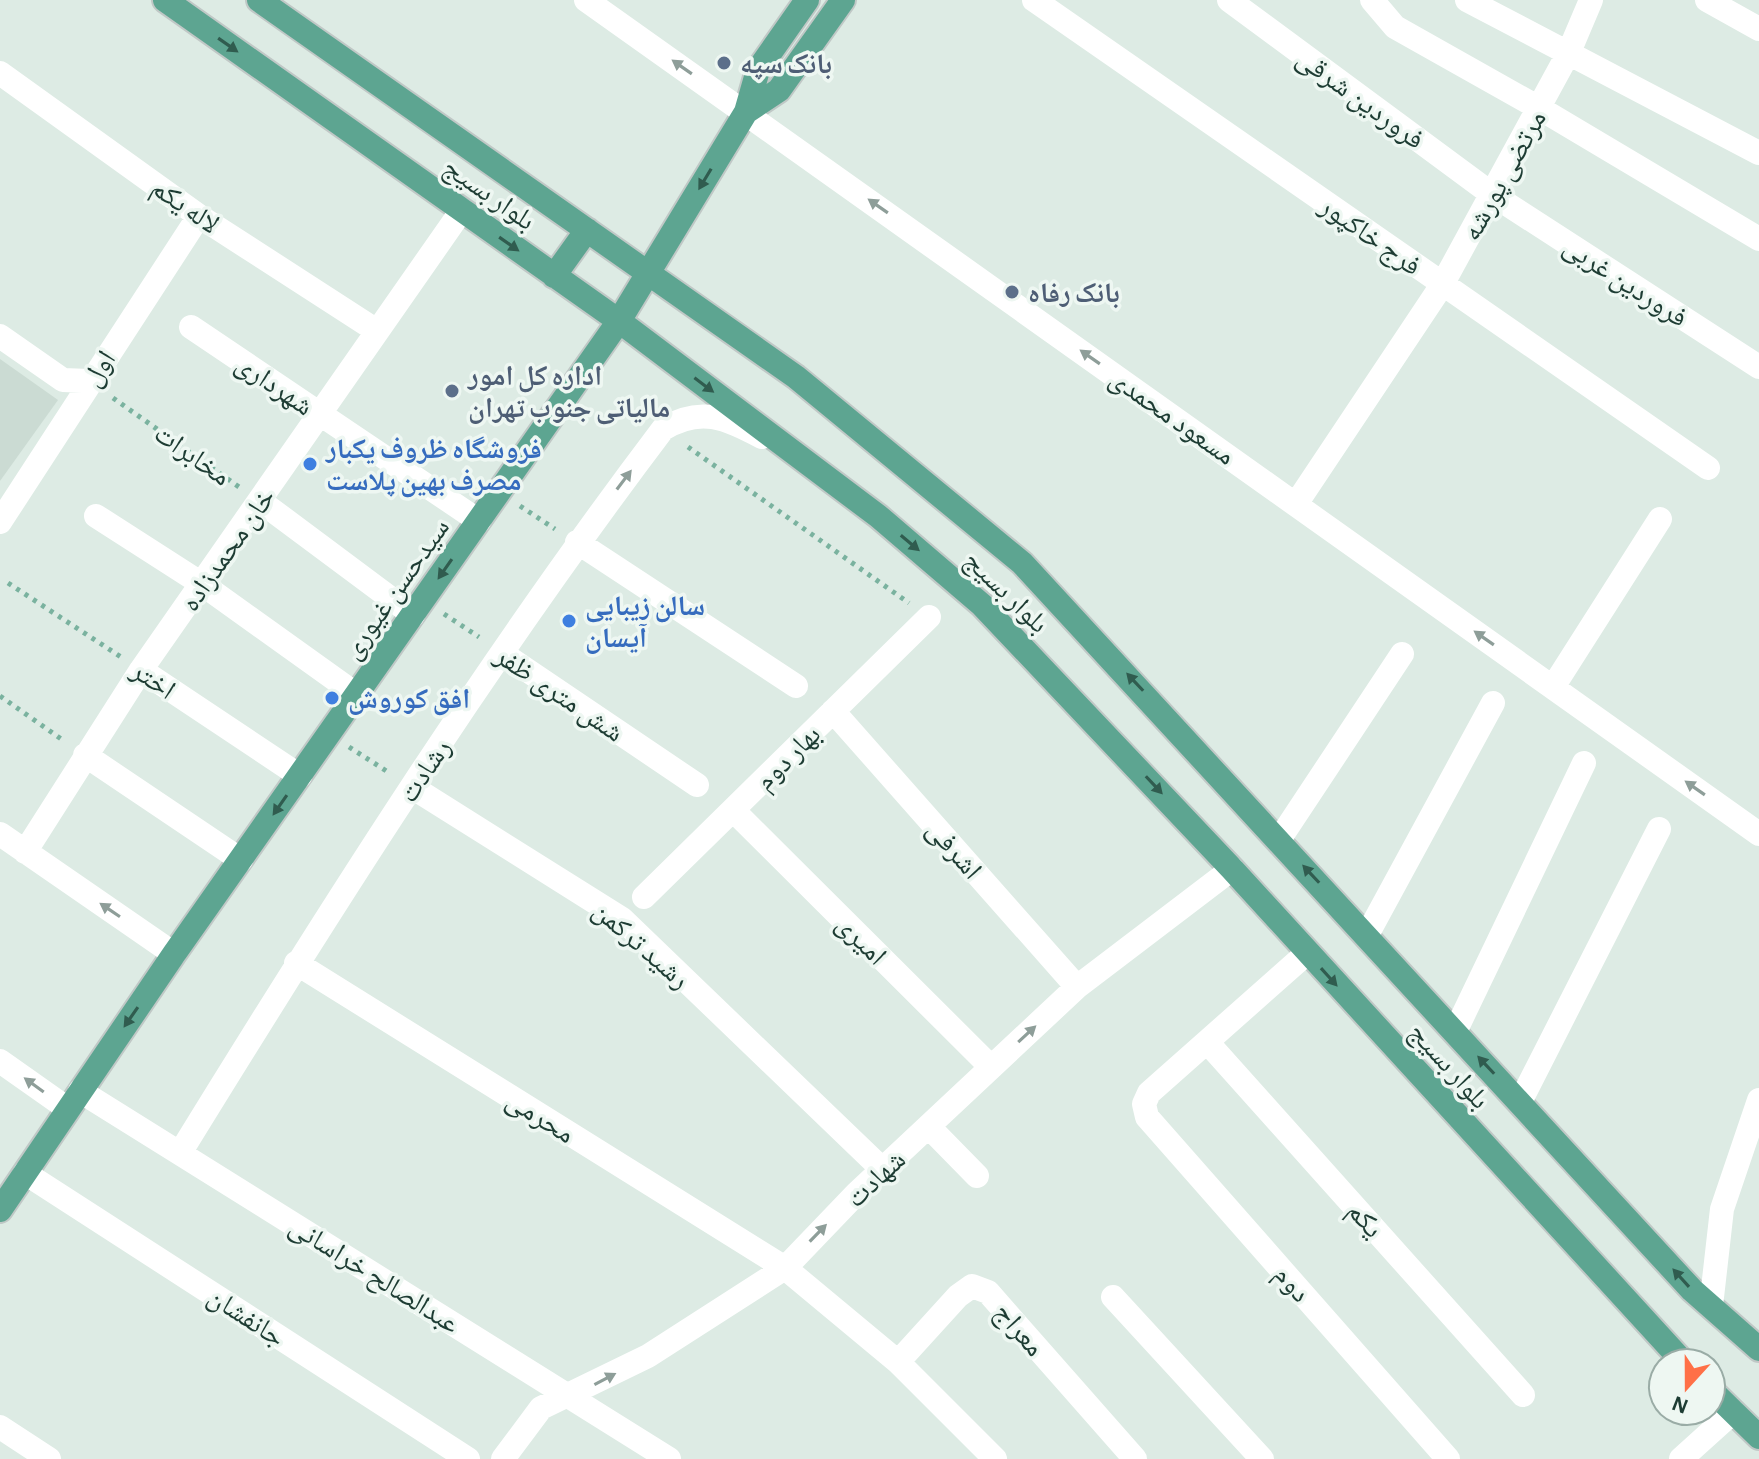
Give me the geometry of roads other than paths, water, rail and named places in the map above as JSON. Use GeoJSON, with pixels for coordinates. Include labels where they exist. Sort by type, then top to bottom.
{"type":"FeatureCollection","features":[{"type":"Feature","properties":{"kind":"main road","name":"بلوار بسیج"},"geometry":{"type":"LineString","coordinates":[[165,0],[619,321],[826,476],[982,605],[1232,869],[1669,1347]]}},
{"type":"Feature","properties":{"kind":"main road","name":"بلوار بسیج"},"geometry":{"type":"LineString","coordinates":[[259,0],[796,377],[1022,563],[1711,1306],[1759,1349]]}},
{"type":"Feature","properties":{"kind":"main road","name":"سیدحسن غیوری"},"geometry":{"type":"LineString","coordinates":[[0,1210],[174,954],[619,321],[746,112],[758,70],[807,0]]}},
{"type":"Feature","properties":{"kind":"main road","name":"سیدحسن غیوری"},"geometry":{"type":"LineString","coordinates":[[746,112],[779,90],[843,0]]}},
{"type":"Feature","properties":{"kind":"main road"},"geometry":{"type":"LineString","coordinates":[[554,276],[587,230]]}},
{"type":"Feature","properties":{"kind":"main road"},"geometry":{"type":"LineString","coordinates":[[1727,1406],[1759,1437]]}},
{"type":"Feature","properties":{"kind":"street","name":"مسعود محمدی"},"geometry":{"type":"LineString","coordinates":[[586,0],[1759,834]]}},
{"type":"Feature","properties":{"kind":"street","name":"فروردین شرقی"},"geometry":{"type":"LineString","coordinates":[[1229,0],[1493,195]]}},
{"type":"Feature","properties":{"kind":"street"},"geometry":{"type":"LineString","coordinates":[[1372,0],[1395,27],[1539,108],[1759,239]]}},
{"type":"Feature","properties":{"kind":"street"},"geometry":{"type":"LineString","coordinates":[[1467,0],[1759,153]]}},
{"type":"Feature","properties":{"kind":"street","name":"مرتضی پورشه"},"geometry":{"type":"LineString","coordinates":[[1296,504],[1442,285],[1569,52],[1591,0]]}},
{"type":"Feature","properties":{"kind":"street"},"geometry":{"type":"LineString","coordinates":[[1707,0],[1759,29]]}},
{"type":"Feature","properties":{"kind":"street","name":"فرج خاکپور"},"geometry":{"type":"LineString","coordinates":[[1047,4],[1442,285],[1708,468]]}},
{"type":"Feature","properties":{"kind":"street","name":"لاله یکم"},"geometry":{"type":"LineString","coordinates":[[0,73],[199,216],[377,331]]}},
{"type":"Feature","properties":{"kind":"street","name":"فروردین غربی"},"geometry":{"type":"LineString","coordinates":[[1493,195],[1759,367]]}},
{"type":"Feature","properties":{"kind":"street","name":"خان محمدزاده"},"geometry":{"type":"LineString","coordinates":[[25,852],[141,670],[462,210]]}},
{"type":"Feature","properties":{"kind":"street","name":"اول"},"geometry":{"type":"LineString","coordinates":[[0,522],[199,216]]}},
{"type":"Feature","properties":{"kind":"street","name":"شهرداری"},"geometry":{"type":"LineString","coordinates":[[191,327],[479,521]]}},
{"type":"Feature","properties":{"kind":"street"},"geometry":{"type":"LineString","coordinates":[[0,336],[63,380],[89,381]]}},
{"type":"Feature","properties":{"kind":"street","name":"رشادت"},"geometry":{"type":"LineString","coordinates":[[180,1153],[296,963],[412,787],[577,542],[663,429],[683,417],[707,415],[738,424],[826,476]]}},
{"type":"Feature","properties":{"kind":"street","name":"مخابرات"},"geometry":{"type":"LineString","coordinates":[[260,501],[419,607]]}},
{"type":"Feature","properties":{"kind":"street"},"geometry":{"type":"LineString","coordinates":[[96,516],[202,584],[357,695]]}},
{"type":"Feature","properties":{"kind":"street"},"geometry":{"type":"LineString","coordinates":[[1553,687],[1660,519]]}},
{"type":"Feature","properties":{"kind":"street"},"geometry":{"type":"LineString","coordinates":[[577,542],[796,686]]}},
{"type":"Feature","properties":{"kind":"street","name":"بهار دوم"},"geometry":{"type":"LineString","coordinates":[[644,897],[929,617]]}},
{"type":"Feature","properties":{"kind":"street","name":"شش متری ظفر"},"geometry":{"type":"LineString","coordinates":[[503,654],[697,785]]}},
{"type":"Feature","properties":{"kind":"street"},"geometry":{"type":"LineString","coordinates":[[1279,840],[1402,654]]}},
{"type":"Feature","properties":{"kind":"street","name":"اختر"},"geometry":{"type":"LineString","coordinates":[[141,670],[300,776]]}},
{"type":"Feature","properties":{"kind":"street"},"geometry":{"type":"LineString","coordinates":[[1367,935],[1493,703]]}},
{"type":"Feature","properties":{"kind":"street","name":"اشرفی"},"geometry":{"type":"LineString","coordinates":[[833,711],[1077,987]]}},
{"type":"Feature","properties":{"kind":"street"},"geometry":{"type":"LineString","coordinates":[[85,755],[241,860]]}},
{"type":"Feature","properties":{"kind":"street"},"geometry":{"type":"LineString","coordinates":[[1455,1032],[1584,763]]}},
{"type":"Feature","properties":{"kind":"street","name":"رشید ترکمن"},"geometry":{"type":"LineString","coordinates":[[412,787],[622,919],[882,1169]]}},
{"type":"Feature","properties":{"kind":"street","name":"امیری"},"geometry":{"type":"LineString","coordinates":[[733,810],[991,1067]]}},
{"type":"Feature","properties":{"kind":"street"},"geometry":{"type":"LineString","coordinates":[[1520,1102],[1659,829]]}},
{"type":"Feature","properties":{"kind":"street"},"geometry":{"type":"LineString","coordinates":[[0,834],[174,954]]}},
{"type":"Feature","properties":{"kind":"street","name":"شهادت"},"geometry":{"type":"LineString","coordinates":[[503,1459],[541,1408],[648,1356],[785,1268],[882,1169],[1077,987],[1232,869]]}},
{"type":"Feature","properties":{"kind":"street"},"geometry":{"type":"LineString","coordinates":[[1208,1043],[1307,953]]}},
{"type":"Feature","properties":{"kind":"street","name":"محرمی"},"geometry":{"type":"LineString","coordinates":[[296,963],[785,1268],[898,1362],[995,1459]]}},
{"type":"Feature","properties":{"kind":"street","name":"دوم"},"geometry":{"type":"LineString","coordinates":[[1208,1043],[1149,1093],[1144,1104],[1147,1117],[1448,1459]]}},
{"type":"Feature","properties":{"kind":"street","name":"یکم"},"geometry":{"type":"LineString","coordinates":[[1208,1043],[1523,1395]]}},
{"type":"Feature","properties":{"kind":"street","name":"عبدالصالح خراسانی"},"geometry":{"type":"LineString","coordinates":[[0,1061],[180,1153],[669,1459]]}},
{"type":"Feature","properties":{"kind":"street"},"geometry":{"type":"LineString","coordinates":[[1711,1306],[1722,1209],[1759,1100]]}},
{"type":"Feature","properties":{"kind":"street"},"geometry":{"type":"LineString","coordinates":[[929,1127],[977,1176]]}},
{"type":"Feature","properties":{"kind":"street","name":"جانفشان"},"geometry":{"type":"LineString","coordinates":[[25,1173],[468,1459]]}},
{"type":"Feature","properties":{"kind":"street","name":"معراج"},"geometry":{"type":"LineString","coordinates":[[898,1362],[958,1296],[972,1286],[988,1292],[1135,1459]]}},
{"type":"Feature","properties":{"kind":"street"},"geometry":{"type":"LineString","coordinates":[[1113,1297],[1262,1459]]}},
{"type":"Feature","properties":{"kind":"street"},"geometry":{"type":"LineString","coordinates":[[1681,1459],[1733,1412]]}},
{"type":"Feature","properties":{"kind":"street"},"geometry":{"type":"LineString","coordinates":[[0,1427],[49,1459]]}},
{"type":"Feature","properties":{"kind":"place","name":"بانک سپه"},"geometry":{"type":"Point","coordinates":[724,63]}},
{"type":"Feature","properties":{"kind":"place","name":"بانک رفاه"},"geometry":{"type":"Point","coordinates":[1012,292]}},
{"type":"Feature","properties":{"kind":"place","name":"اداره کل امور مالیاتی جنوب تهران"},"geometry":{"type":"Point","coordinates":[452,391]}},
{"type":"Feature","properties":{"kind":"place","name":"فروشگاه ظروف یکبار مصرف بهین پلاست"},"geometry":{"type":"Point","coordinates":[310,464]}},
{"type":"Feature","properties":{"kind":"place","name":"سالن زیبایی آیسان"},"geometry":{"type":"Point","coordinates":[569,621]}},
{"type":"Feature","properties":{"kind":"place","name":"افق کوروش"},"geometry":{"type":"Point","coordinates":[332,698]}}]}
